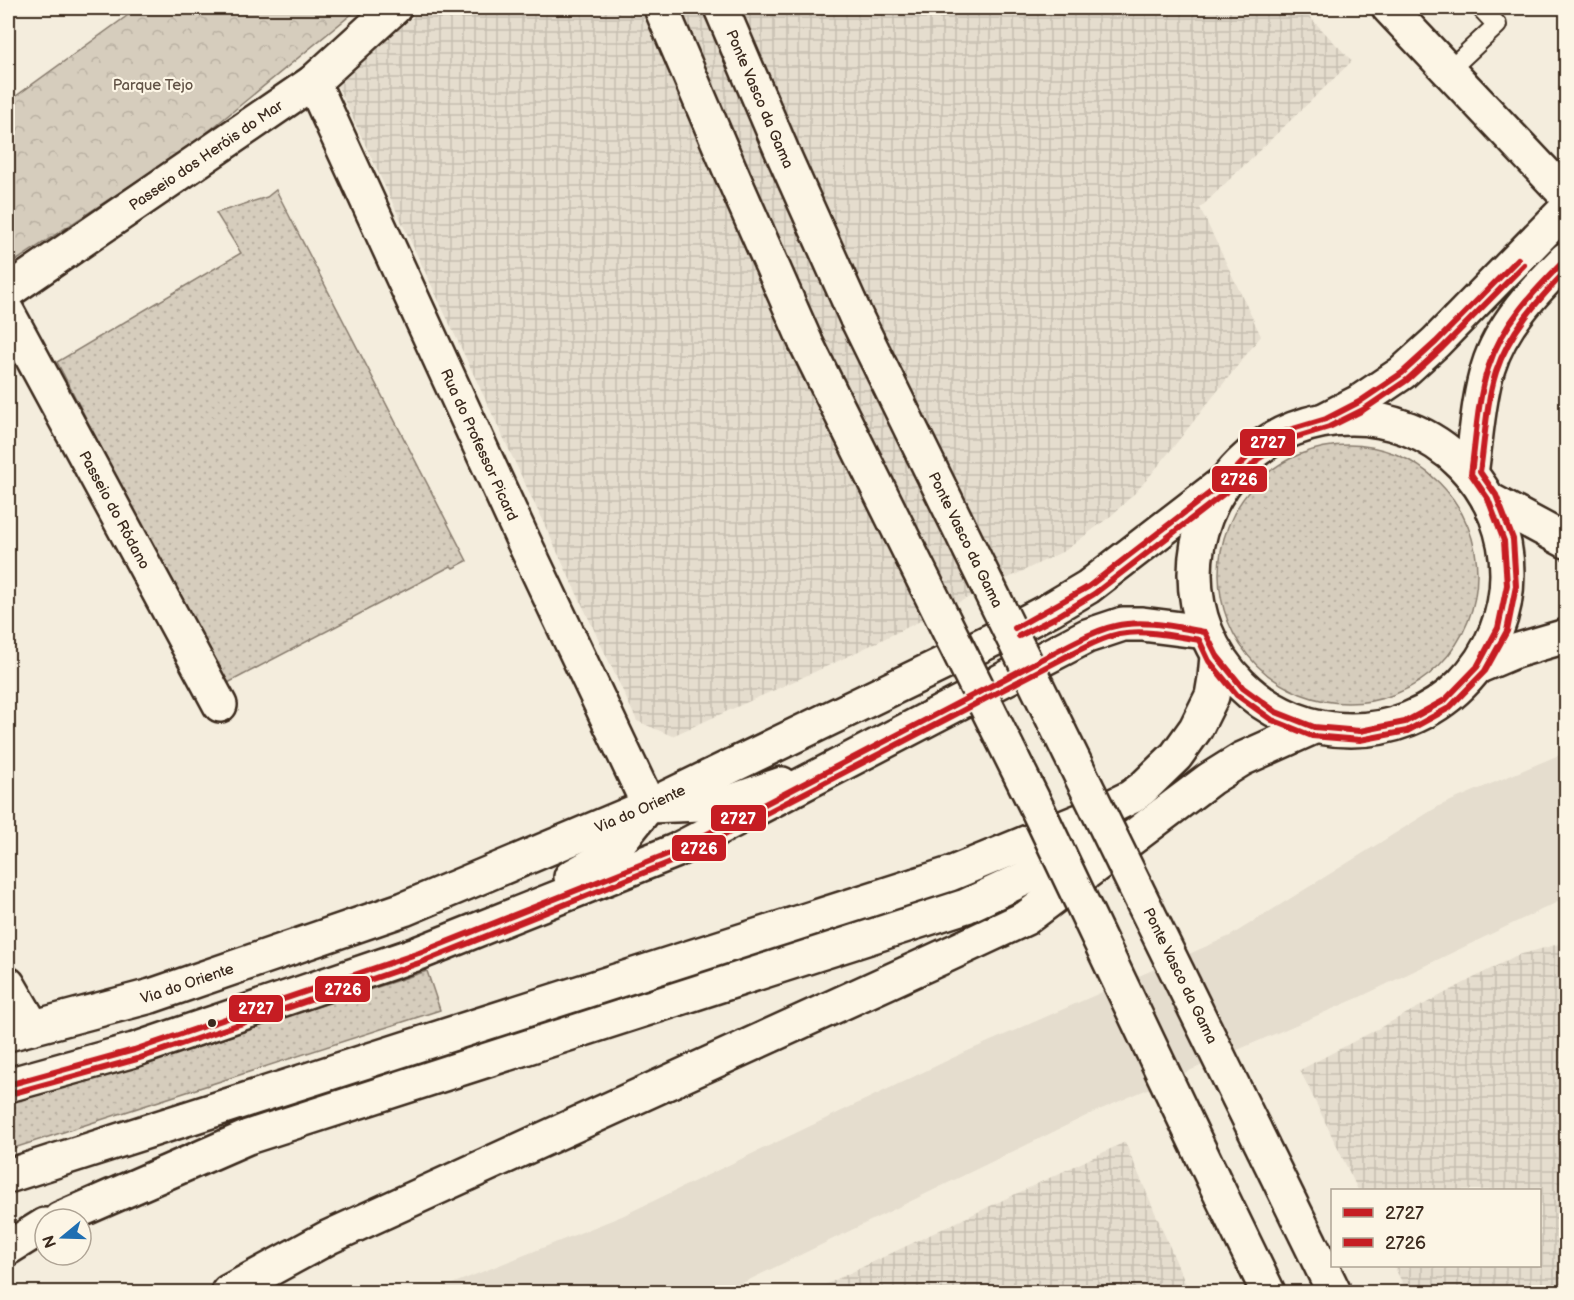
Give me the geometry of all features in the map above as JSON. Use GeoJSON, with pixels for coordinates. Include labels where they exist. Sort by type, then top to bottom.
{"type":"FeatureCollection","features":[{"type":"Feature","properties":{"kind":"main road","name":"Passeio dos Heróis do Mar"},"geometry":{"type":"LineString","coordinates":[[8,291],[313,82],[394,8]]}},
{"type":"Feature","properties":{"kind":"main road"},"geometry":{"type":"LineString","coordinates":[[661,8],[806,343],[1037,808],[1268,1293]]}},
{"type":"Feature","properties":{"kind":"main road","name":"Ponte Vasco da Gama"},"geometry":{"type":"LineString","coordinates":[[721,8],[857,319],[1334,1293]]}},
{"type":"Feature","properties":{"kind":"main road"},"geometry":{"type":"LineString","coordinates":[[1389,8],[1566,195]]}},
{"type":"Feature","properties":{"kind":"main road","name":"Rua do Professor Picard"},"geometry":{"type":"LineString","coordinates":[[313,82],[523,540],[649,806]]}},
{"type":"Feature","properties":{"kind":"main road"},"geometry":{"type":"LineString","coordinates":[[8,1176],[950,874],[1094,815],[1131,797],[1176,756],[1205,712],[1212,696],[1215,678],[1211,644],[1194,580],[1201,529],[1224,482],[1252,452],[1286,431],[1326,419],[1359,402],[1402,373],[1436,342],[1566,209]]}},
{"type":"Feature","properties":{"kind":"main road"},"geometry":{"type":"LineString","coordinates":[[8,1085],[134,1050],[419,953],[675,851],[1071,644],[1123,624],[1143,624],[1211,644],[1243,688],[1276,712],[1314,727],[1360,731],[1405,722],[1445,700],[1477,667],[1498,628],[1507,585],[1504,541],[1480,487],[1484,383],[1500,340],[1527,301],[1566,259]]}},
{"type":"Feature","properties":{"kind":"main road","name":"Passeio do Ródano"},"geometry":{"type":"LineString","coordinates":[[8,313],[220,705]]}},
{"type":"Feature","properties":{"kind":"main road"},"geometry":{"type":"LineString","coordinates":[[1326,419],[1380,420],[1430,439],[1480,487],[1566,541]]}},
{"type":"Feature","properties":{"kind":"main road","name":"Via do Oriente"},"geometry":{"type":"LineString","coordinates":[[20,1031],[151,996],[404,909],[649,806],[1052,609],[1088,587],[1224,482]]}},
{"type":"Feature","properties":{"kind":"main road"},"geometry":{"type":"LineString","coordinates":[[1477,667],[1515,651],[1566,636]]}},
{"type":"Feature","properties":{"kind":"main road"},"geometry":{"type":"LineString","coordinates":[[228,1293],[329,1237],[1026,918],[1210,779],[1242,759],[1314,727]]}},
{"type":"Feature","properties":{"kind":"main road"},"geometry":{"type":"LineString","coordinates":[[483,928],[608,856],[649,806],[727,803],[850,760]]}},
{"type":"Feature","properties":{"kind":"main road"},"geometry":{"type":"LineString","coordinates":[[88,1207],[248,1137],[966,906],[1170,810]]}},
{"type":"Feature","properties":{"kind":"main road"},"geometry":{"type":"LineString","coordinates":[[8,984],[20,1031],[8,1048]]}},
{"type":"Feature","properties":{"kind":"main road"},"geometry":{"type":"LineString","coordinates":[[20,1031],[134,1050]]}},
{"type":"Feature","properties":{"kind":"main road"},"geometry":{"type":"LineString","coordinates":[[1218,1189],[1250,1293]]}},
{"type":"Feature","properties":{"kind":"main road"},"geometry":{"type":"LineString","coordinates":[[8,1248],[33,1232]]}},
{"type":"Feature","properties":{"kind":"lane"},"geometry":{"type":"LineString","coordinates":[[1449,70],[1497,25],[1481,8]]}},
{"type":"Feature","properties":{"kind":"shaded area"},"geometry":{"type":"Polygon","coordinates":[[[423,8],[1301,8],[1352,61],[1200,208],[1261,336],[1136,492],[1112,515],[1066,550],[832,664],[672,736],[637,721],[337,85],[423,8]]]}},
{"type":"Feature","properties":{"kind":"shaded area"},"geometry":{"type":"Polygon","coordinates":[[[1566,752],[1566,898],[1360,997],[1090,1114],[724,1292],[432,1292],[622,1216],[961,1054],[1230,936],[1439,806],[1566,752]]]}},
{"type":"Feature","properties":{"kind":"shaded area"},"geometry":{"type":"Polygon","coordinates":[[[1566,942],[1566,1292],[1407,1292],[1394,1267],[1541,1267],[1541,1189],[1358,1189],[1300,1070],[1515,956],[1566,942]]]}},
{"type":"Feature","properties":{"kind":"shaded area"},"geometry":{"type":"Polygon","coordinates":[[[1125,1142],[1189,1292],[810,1292],[1125,1142]]]}},
{"type":"Feature","properties":{"kind":"green space","name":"Parque Tejo"},"geometry":{"type":"Polygon","coordinates":[[[138,8],[359,8],[193,144],[8,266],[8,102],[138,8]]]}},
{"type":"Feature","properties":{"kind":"green space"},"geometry":{"type":"Polygon","coordinates":[[[276,190],[467,561],[453,568],[451,566],[224,685],[57,362],[241,253],[216,213],[267,197],[276,190]]]}},
{"type":"Feature","properties":{"kind":"green space"},"geometry":{"type":"Polygon","coordinates":[[[1348,445],[1373,447],[1409,460],[1430,474],[1448,492],[1462,513],[1472,537],[1477,574],[1475,599],[1462,635],[1448,656],[1430,674],[1409,688],[1385,698],[1348,703],[1323,701],[1287,688],[1266,674],[1248,656],[1234,635],[1224,611],[1219,574],[1221,549],[1234,513],[1248,492],[1266,474],[1287,460],[1311,450],[1348,445]]]}},
{"type":"Feature","properties":{"kind":"green space"},"geometry":{"type":"Polygon","coordinates":[[[427,971],[440,1010],[8,1150],[8,1100],[171,1054],[427,971]]]}},
{"type":"Feature","properties":{"kind":"transit line","name":"2727"},"geometry":{"type":"LineString","coordinates":[[1015,628],[1088,587],[1224,482],[1252,452],[1286,431],[1326,419],[1359,402],[1402,373],[1518,259]]}},
{"type":"Feature","properties":{"kind":"transit line","name":"2727"},"geometry":{"type":"LineString","coordinates":[[8,1085],[134,1050],[419,953],[675,851],[1071,644],[1109,627],[1137,623],[1205,632],[1217,656],[1243,688],[1276,712],[1314,727],[1360,731],[1405,722],[1445,700],[1477,667],[1498,628],[1507,585],[1504,541],[1488,499],[1471,474],[1481,394],[1494,352],[1510,323],[1542,283],[1566,259]]}},
{"type":"Feature","properties":{"kind":"transit line","name":"2726"},"geometry":{"type":"LineString","coordinates":[[1019,636],[1094,594],[1230,489],[1258,459],[1290,439],[1329,427],[1363,410],[1407,380],[1524,265]]}},
{"type":"Feature","properties":{"kind":"transit line","name":"2726"},"geometry":{"type":"LineString","coordinates":[[10,1094],[137,1059],[422,962],[678,859],[1075,652],[1113,635],[1149,633],[1199,640],[1209,661],[1237,695],[1272,720],[1312,736],[1360,740],[1407,731],[1449,708],[1485,671],[1507,631],[1516,586],[1513,539],[1496,495],[1480,472],[1488,409],[1496,372],[1508,343],[1535,305],[1566,271]]}}]}
